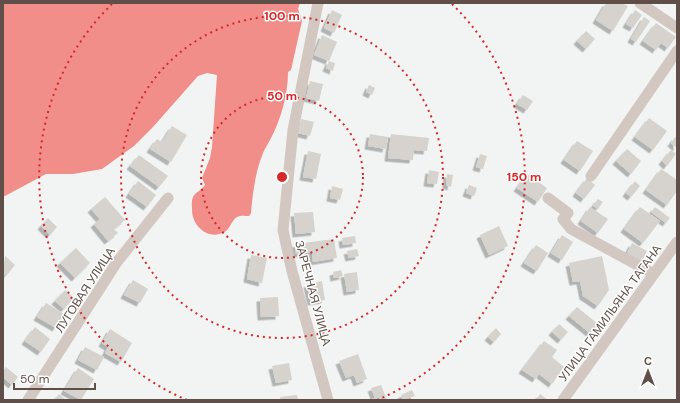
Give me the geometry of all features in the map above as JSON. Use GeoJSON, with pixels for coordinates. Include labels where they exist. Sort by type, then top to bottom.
{"type":"FeatureCollection","features":[{"type":"Feature","properties":{"kind":"street","name":"ЗАРЕЧНАЯ УЛИЦА"},"geometry":{"type":"LineString","coordinates":[[318,3],[293,130],[283,230],[292,271],[328,400]]}},
{"type":"Feature","properties":{"kind":"street"},"geometry":{"type":"LineString","coordinates":[[640,3],[677,28]]}},
{"type":"Feature","properties":{"kind":"street"},"geometry":{"type":"LineString","coordinates":[[591,176],[677,51]]}},
{"type":"Feature","properties":{"kind":"street","name":"ЛУГОВАЯ УЛИЦА"},"geometry":{"type":"LineString","coordinates":[[28,400],[117,262],[168,198]]}},
{"type":"Feature","properties":{"kind":"street"},"geometry":{"type":"LineString","coordinates":[[548,198],[568,213],[563,219],[571,229],[654,274]]}},
{"type":"Feature","properties":{"kind":"street","name":"УЛИЦА ГАМИЛЬЯНА ТАГАНА"},"geometry":{"type":"LineString","coordinates":[[564,400],[677,242]]}},
{"type":"Feature","properties":{"kind":"shaded area"},"geometry":{"type":"Polygon","coordinates":[[[3,3],[300,3],[298,9],[302,21],[291,70],[288,72],[287,89],[283,107],[274,132],[260,160],[251,213],[249,216],[237,217],[226,231],[214,235],[203,231],[198,227],[193,216],[192,200],[195,194],[205,185],[202,178],[210,158],[212,147],[217,75],[207,73],[198,76],[153,127],[134,146],[102,169],[73,174],[46,174],[3,197],[3,3]]]}},
{"type":"Feature","properties":{"kind":"building"},"geometry":{"type":"Polygon","coordinates":[[[606,3],[622,3],[628,6],[613,31],[596,20],[606,3]]]}},
{"type":"Feature","properties":{"kind":"building"},"geometry":{"type":"Polygon","coordinates":[[[332,10],[342,15],[334,33],[324,28],[332,10]]]}},
{"type":"Feature","properties":{"kind":"building"},"geometry":{"type":"Polygon","coordinates":[[[635,10],[642,15],[633,28],[626,24],[635,10]]]}},
{"type":"Feature","properties":{"kind":"building"},"geometry":{"type":"Polygon","coordinates":[[[644,17],[650,21],[636,42],[631,39],[644,17]]]}},
{"type":"Feature","properties":{"kind":"building"},"geometry":{"type":"Polygon","coordinates":[[[656,23],[676,37],[668,48],[661,43],[656,50],[643,41],[656,23]]]}},
{"type":"Feature","properties":{"kind":"building"},"geometry":{"type":"Polygon","coordinates":[[[586,31],[595,39],[586,49],[577,41],[586,31]]]}},
{"type":"Feature","properties":{"kind":"building"},"geometry":{"type":"Polygon","coordinates":[[[322,35],[337,42],[329,61],[314,55],[322,35]]]}},
{"type":"Feature","properties":{"kind":"building"},"geometry":{"type":"Polygon","coordinates":[[[329,61],[335,63],[333,71],[326,68],[329,61]]]}},
{"type":"Feature","properties":{"kind":"building"},"geometry":{"type":"Polygon","coordinates":[[[310,81],[323,84],[319,101],[306,98],[310,81]]]}},
{"type":"Feature","properties":{"kind":"building"},"geometry":{"type":"Polygon","coordinates":[[[369,85],[375,88],[372,95],[366,92],[369,85]]]}},
{"type":"Feature","properties":{"kind":"building"},"geometry":{"type":"Polygon","coordinates":[[[523,95],[533,101],[527,110],[517,104],[523,95]]]}},
{"type":"Feature","properties":{"kind":"building"},"geometry":{"type":"Polygon","coordinates":[[[649,118],[667,131],[653,150],[635,137],[649,118]]]}},
{"type":"Feature","properties":{"kind":"building"},"geometry":{"type":"Polygon","coordinates":[[[301,119],[314,122],[310,136],[298,133],[301,119]]]}},
{"type":"Feature","properties":{"kind":"building"},"geometry":{"type":"Polygon","coordinates":[[[172,126],[187,135],[171,162],[150,149],[157,139],[162,142],[172,126]]]}},
{"type":"Feature","properties":{"kind":"building"},"geometry":{"type":"Polygon","coordinates":[[[370,134],[388,137],[386,149],[368,146],[370,134]]]}},
{"type":"Feature","properties":{"kind":"building"},"geometry":{"type":"Polygon","coordinates":[[[391,134],[429,138],[427,151],[414,150],[413,160],[388,158],[391,134]]]}},
{"type":"Feature","properties":{"kind":"building"},"geometry":{"type":"Polygon","coordinates":[[[675,137],[677,138],[677,148],[671,143],[675,137]]]}},
{"type":"Feature","properties":{"kind":"building"},"geometry":{"type":"Polygon","coordinates":[[[577,141],[593,151],[580,171],[564,160],[577,141]]]}},
{"type":"Feature","properties":{"kind":"building"},"geometry":{"type":"Polygon","coordinates":[[[627,149],[641,161],[631,174],[616,161],[627,149]]]}},
{"type":"Feature","properties":{"kind":"building"},"geometry":{"type":"Polygon","coordinates":[[[671,150],[676,154],[667,166],[662,161],[671,150]]]}},
{"type":"Feature","properties":{"kind":"building"},"geometry":{"type":"Polygon","coordinates":[[[308,151],[321,154],[316,179],[303,177],[308,151]]]}},
{"type":"Feature","properties":{"kind":"building"},"geometry":{"type":"Polygon","coordinates":[[[480,154],[487,156],[483,169],[476,167],[480,154]]]}},
{"type":"Feature","properties":{"kind":"building"},"geometry":{"type":"Polygon","coordinates":[[[139,155],[168,176],[159,187],[130,166],[139,155]]]}},
{"type":"Feature","properties":{"kind":"building"},"geometry":{"type":"Polygon","coordinates":[[[661,169],[677,180],[677,191],[667,205],[646,190],[661,169]]]}},
{"type":"Feature","properties":{"kind":"building"},"geometry":{"type":"Polygon","coordinates":[[[429,170],[439,172],[437,184],[427,183],[429,170]]]}},
{"type":"Feature","properties":{"kind":"building"},"geometry":{"type":"Polygon","coordinates":[[[447,174],[453,175],[451,187],[446,185],[447,174]]]}},
{"type":"Feature","properties":{"kind":"building"},"geometry":{"type":"Polygon","coordinates":[[[527,174],[547,188],[538,202],[517,188],[527,174]]]}},
{"type":"Feature","properties":{"kind":"building"},"geometry":{"type":"Polygon","coordinates":[[[587,178],[595,185],[584,199],[576,193],[587,178]]]}},
{"type":"Feature","properties":{"kind":"building"},"geometry":{"type":"Polygon","coordinates":[[[138,181],[156,195],[147,207],[129,194],[138,181]]]}},
{"type":"Feature","properties":{"kind":"building"},"geometry":{"type":"Polygon","coordinates":[[[635,181],[640,186],[631,197],[626,193],[635,181]]]}},
{"type":"Feature","properties":{"kind":"building"},"geometry":{"type":"Polygon","coordinates":[[[469,185],[477,188],[474,196],[466,193],[469,185]]]}},
{"type":"Feature","properties":{"kind":"building"},"geometry":{"type":"Polygon","coordinates":[[[332,186],[343,189],[340,200],[330,198],[332,186]]]}},
{"type":"Feature","properties":{"kind":"building"},"geometry":{"type":"Polygon","coordinates":[[[105,197],[125,220],[114,229],[118,233],[108,241],[94,224],[100,219],[91,209],[105,197]]]}},
{"type":"Feature","properties":{"kind":"building"},"geometry":{"type":"Polygon","coordinates":[[[598,199],[603,202],[598,209],[593,206],[598,199]]]}},
{"type":"Feature","properties":{"kind":"building"},"geometry":{"type":"Polygon","coordinates":[[[590,207],[608,219],[598,233],[581,221],[590,207]]]}},
{"type":"Feature","properties":{"kind":"building"},"geometry":{"type":"Polygon","coordinates":[[[640,207],[660,221],[643,243],[624,229],[640,207]]]}},
{"type":"Feature","properties":{"kind":"building"},"geometry":{"type":"Polygon","coordinates":[[[655,207],[670,218],[666,223],[651,212],[655,207]]]}},
{"type":"Feature","properties":{"kind":"building"},"geometry":{"type":"Polygon","coordinates":[[[313,212],[315,232],[296,234],[294,213],[313,212]]]}},
{"type":"Feature","properties":{"kind":"building"},"geometry":{"type":"Polygon","coordinates":[[[48,218],[57,227],[50,235],[41,226],[48,218]]]}},
{"type":"Feature","properties":{"kind":"building"},"geometry":{"type":"Polygon","coordinates":[[[499,226],[508,246],[489,255],[480,235],[499,226]]]}},
{"type":"Feature","properties":{"kind":"building"},"geometry":{"type":"Polygon","coordinates":[[[562,235],[573,242],[562,260],[551,253],[562,235]]]}},
{"type":"Feature","properties":{"kind":"building"},"geometry":{"type":"Polygon","coordinates":[[[355,236],[356,243],[343,245],[342,238],[355,236]]]}},
{"type":"Feature","properties":{"kind":"building"},"geometry":{"type":"Polygon","coordinates":[[[334,239],[337,258],[313,262],[312,252],[296,254],[295,244],[334,239]]]}},
{"type":"Feature","properties":{"kind":"building"},"geometry":{"type":"Polygon","coordinates":[[[632,243],[647,251],[642,261],[627,253],[632,243]]]}},
{"type":"Feature","properties":{"kind":"building"},"geometry":{"type":"Polygon","coordinates":[[[536,245],[548,253],[537,271],[524,263],[536,245]]]}},
{"type":"Feature","properties":{"kind":"building"},"geometry":{"type":"Polygon","coordinates":[[[76,248],[90,263],[75,278],[60,263],[76,248]]]}},
{"type":"Feature","properties":{"kind":"building"},"geometry":{"type":"Polygon","coordinates":[[[357,249],[359,256],[349,258],[347,251],[357,249]]]}},
{"type":"Feature","properties":{"kind":"building"},"geometry":{"type":"Polygon","coordinates":[[[251,255],[267,258],[262,283],[247,279],[251,255]]]}},
{"type":"Feature","properties":{"kind":"building"},"geometry":{"type":"Polygon","coordinates":[[[5,256],[15,265],[6,276],[3,274],[5,256]]]}},
{"type":"Feature","properties":{"kind":"building"},"geometry":{"type":"Polygon","coordinates":[[[602,256],[609,290],[598,306],[583,296],[580,281],[573,282],[569,263],[602,256]]]}},
{"type":"Feature","properties":{"kind":"building"},"geometry":{"type":"Polygon","coordinates":[[[341,270],[343,276],[334,278],[333,272],[341,270]]]}},
{"type":"Feature","properties":{"kind":"building"},"geometry":{"type":"Polygon","coordinates":[[[357,272],[359,290],[347,292],[344,274],[357,272]]]}},
{"type":"Feature","properties":{"kind":"building"},"geometry":{"type":"Polygon","coordinates":[[[133,280],[148,289],[140,303],[124,295],[133,280]]]}},
{"type":"Feature","properties":{"kind":"building"},"geometry":{"type":"Polygon","coordinates":[[[322,281],[325,300],[311,302],[307,284],[322,281]]]}},
{"type":"Feature","properties":{"kind":"building"},"geometry":{"type":"Polygon","coordinates":[[[65,290],[74,298],[64,309],[55,301],[65,290]]]}},
{"type":"Feature","properties":{"kind":"building"},"geometry":{"type":"Polygon","coordinates":[[[278,297],[279,316],[261,317],[260,298],[278,297]]]}},
{"type":"Feature","properties":{"kind":"building"},"geometry":{"type":"Polygon","coordinates":[[[46,303],[64,314],[56,328],[37,317],[46,303]]]}},
{"type":"Feature","properties":{"kind":"building"},"geometry":{"type":"Polygon","coordinates":[[[577,307],[598,324],[591,334],[569,316],[577,307]]]}},
{"type":"Feature","properties":{"kind":"building"},"geometry":{"type":"Polygon","coordinates":[[[559,324],[568,332],[561,340],[552,332],[559,324]]]}},
{"type":"Feature","properties":{"kind":"building"},"geometry":{"type":"Polygon","coordinates":[[[35,327],[50,339],[41,352],[25,341],[35,327]]]}},
{"type":"Feature","properties":{"kind":"building"},"geometry":{"type":"Polygon","coordinates":[[[496,328],[501,334],[494,342],[488,337],[496,328]]]}},
{"type":"Feature","properties":{"kind":"building"},"geometry":{"type":"Polygon","coordinates":[[[110,329],[132,343],[121,362],[105,353],[108,347],[102,343],[110,329]]]}},
{"type":"Feature","properties":{"kind":"building"},"geometry":{"type":"Polygon","coordinates":[[[544,341],[557,350],[552,357],[564,367],[552,384],[539,374],[536,379],[522,370],[544,341]]]}},
{"type":"Feature","properties":{"kind":"building"},"geometry":{"type":"Polygon","coordinates":[[[85,347],[104,357],[97,370],[78,360],[85,347]]]}},
{"type":"Feature","properties":{"kind":"building"},"geometry":{"type":"Polygon","coordinates":[[[358,354],[367,379],[357,383],[354,375],[346,378],[339,361],[358,354]]]}},
{"type":"Feature","properties":{"kind":"building"},"geometry":{"type":"Polygon","coordinates":[[[289,363],[292,380],[276,383],[272,366],[289,363]]]}},
{"type":"Feature","properties":{"kind":"building"},"geometry":{"type":"Polygon","coordinates":[[[6,367],[18,377],[12,385],[3,377],[3,371],[6,367]]]}},
{"type":"Feature","properties":{"kind":"building"},"geometry":{"type":"Polygon","coordinates":[[[78,368],[94,379],[81,400],[64,391],[78,368]]]}},
{"type":"Feature","properties":{"kind":"building"},"geometry":{"type":"Polygon","coordinates":[[[381,385],[387,400],[369,400],[375,398],[371,388],[381,385]]]}},
{"type":"Feature","properties":{"kind":"building"},"geometry":{"type":"Polygon","coordinates":[[[412,390],[415,396],[403,400],[401,395],[412,390]]]}},
{"type":"Feature","properties":{"kind":"building"},"geometry":{"type":"Polygon","coordinates":[[[59,394],[66,400],[54,400],[59,394]]]}},
{"type":"Feature","properties":{"kind":"building"},"geometry":{"type":"Polygon","coordinates":[[[540,394],[548,400],[536,400],[540,394]]]}},
{"type":"Feature","properties":{"kind":"building"},"geometry":{"type":"Polygon","coordinates":[[[297,395],[298,400],[281,400],[280,397],[297,395]]]}}]}
